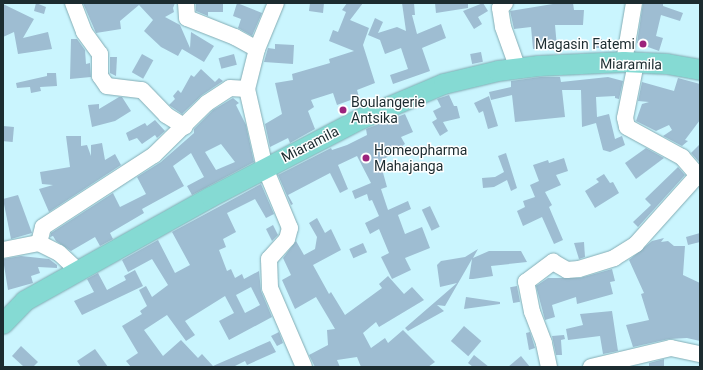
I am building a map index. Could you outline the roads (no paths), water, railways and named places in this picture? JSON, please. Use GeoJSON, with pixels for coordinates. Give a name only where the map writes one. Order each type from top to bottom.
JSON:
{"type":"FeatureCollection","features":[{"type":"Feature","properties":{"kind":"main road","name":"Miaramila"},"geometry":{"type":"LineString","coordinates":[[3,324],[25,301],[265,168],[401,100],[444,84],[518,69],[630,62],[667,64],[700,70]]}},
{"type":"Feature","properties":{"kind":"street"},"geometry":{"type":"LineString","coordinates":[[74,3],[84,32],[100,54],[100,76],[107,86],[142,90],[166,115],[185,127]]}},
{"type":"Feature","properties":{"kind":"street"},"geometry":{"type":"LineString","coordinates":[[186,3],[187,18],[235,36],[257,49]]}},
{"type":"Feature","properties":{"kind":"street"},"geometry":{"type":"LineString","coordinates":[[276,3],[257,49],[247,89],[265,168],[290,228],[287,239],[269,259],[270,288],[304,367]]}},
{"type":"Feature","properties":{"kind":"street"},"geometry":{"type":"LineString","coordinates":[[505,3],[500,8],[503,27],[518,69]]}},
{"type":"Feature","properties":{"kind":"street"},"geometry":{"type":"LineString","coordinates":[[549,367],[544,343],[532,312],[526,282],[553,262],[567,270],[580,269],[614,258],[636,244],[699,176],[682,157],[627,127],[625,118],[634,3]]}},
{"type":"Feature","properties":{"kind":"street"},"geometry":{"type":"LineString","coordinates":[[39,243],[43,227],[154,155],[185,127],[207,103],[230,88],[247,89]]}},
{"type":"Feature","properties":{"kind":"street"},"geometry":{"type":"LineString","coordinates":[[3,250],[39,243],[59,254],[78,271]]}},
{"type":"Feature","properties":{"kind":"street"},"geometry":{"type":"LineString","coordinates":[[591,367],[671,348],[700,354]]}},
{"type":"Feature","properties":{"kind":"place","name":"Magasin Fatemi"},"geometry":{"type":"Point","coordinates":[643,44]}},
{"type":"Feature","properties":{"kind":"place","name":"Boulangerie Antsika"},"geometry":{"type":"Point","coordinates":[343,110]}},
{"type":"Feature","properties":{"kind":"place","name":"Homeopharma Mahajanga"},"geometry":{"type":"Point","coordinates":[366,158]}}]}
